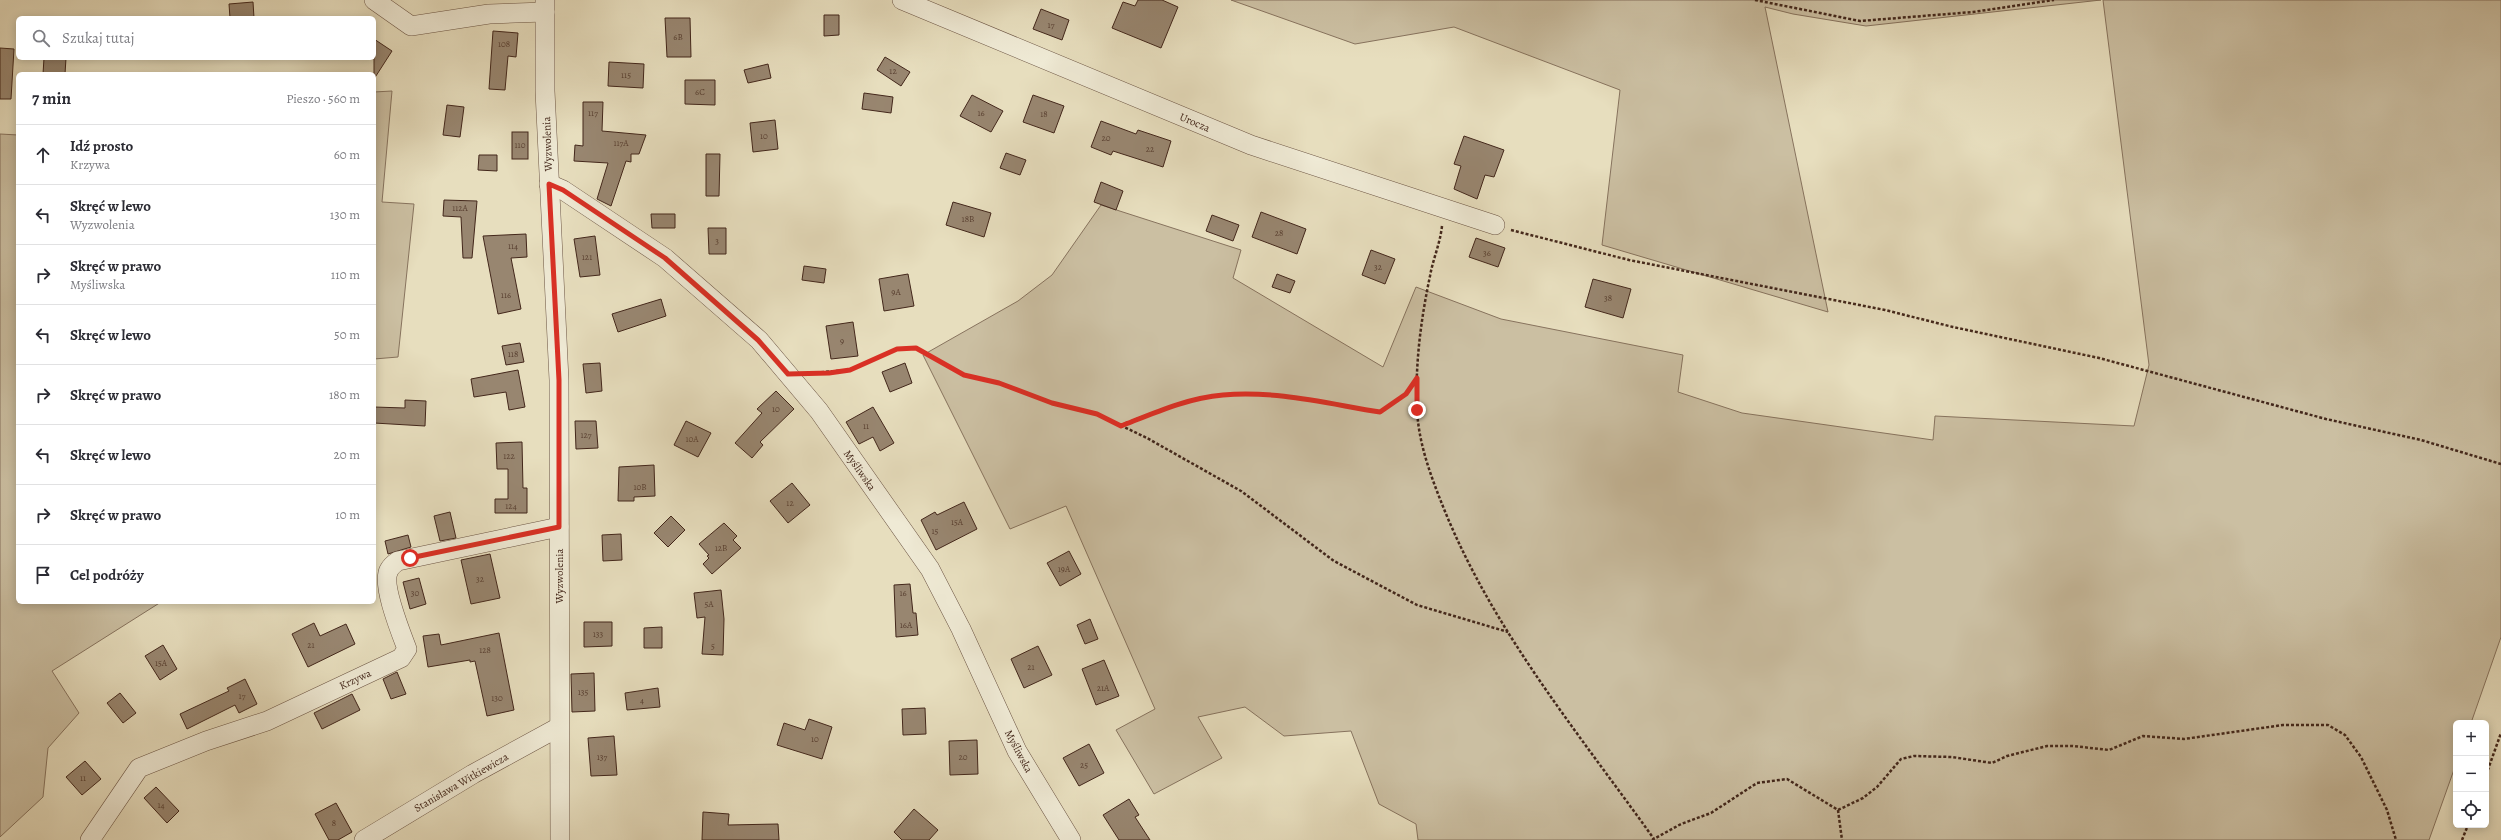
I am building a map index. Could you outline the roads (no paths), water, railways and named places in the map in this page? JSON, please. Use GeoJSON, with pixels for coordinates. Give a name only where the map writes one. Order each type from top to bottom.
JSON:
{"type":"FeatureCollection","features":[{"type":"Feature","properties":{"kind":"street"},"geometry":{"type":"LineString","coordinates":[[374,0],[411,26],[436,20],[545,6]]}},
{"type":"Feature","properties":{"kind":"street","name":"Urocza"},"geometry":{"type":"LineString","coordinates":[[902,0],[1251,145],[1495,225]]}},
{"type":"Feature","properties":{"kind":"street","name":"Wyzwolenia"},"geometry":{"type":"LineString","coordinates":[[545,6],[549,184],[559,380],[560,840]]}},
{"type":"Feature","properties":{"kind":"street","name":"Myśliwska"},"geometry":{"type":"LineString","coordinates":[[549,184],[563,190],[665,258],[758,340],[819,411],[930,569],[961,629],[1017,751],[1071,840]]}},
{"type":"Feature","properties":{"kind":"street","name":"Krzywa"},"geometry":{"type":"LineString","coordinates":[[90,840],[139,768],[206,740],[267,721],[401,658],[407,648],[392,604],[387,578],[388,570],[398,561],[559,527]]}},
{"type":"Feature","properties":{"kind":"street","name":"Stanisława Witkiewicza"},"geometry":{"type":"LineString","coordinates":[[364,840],[473,774],[559,727]]}}]}
